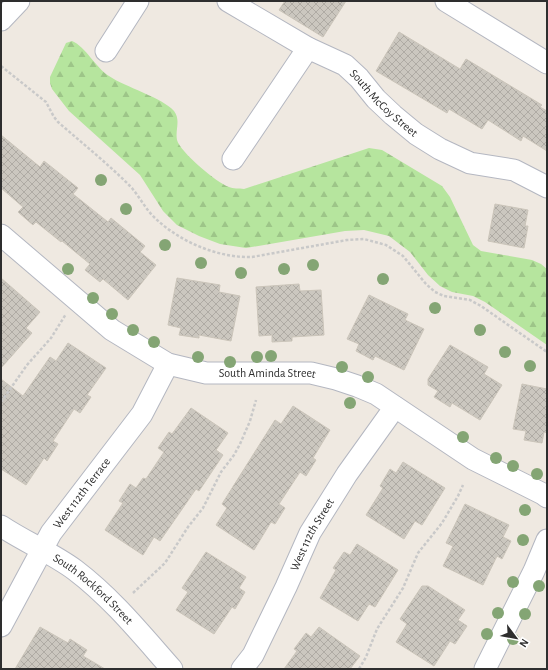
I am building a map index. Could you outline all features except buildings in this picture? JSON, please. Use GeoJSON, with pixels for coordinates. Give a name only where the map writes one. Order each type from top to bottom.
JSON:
{"type":"FeatureCollection","features":[{"type":"Feature","properties":{"kind":"street"},"geometry":{"type":"LineString","coordinates":[[1,20],[19,1]]}},
{"type":"Feature","properties":{"kind":"street"},"geometry":{"type":"LineString","coordinates":[[106,51],[138,1]]}},
{"type":"Feature","properties":{"kind":"street","name":"South McCoy Street"},"geometry":{"type":"LineString","coordinates":[[228,1],[308,48],[345,65],[359,78],[376,99],[392,115],[416,134],[440,149],[470,163],[514,170],[547,187]]}},
{"type":"Feature","properties":{"kind":"street"},"geometry":{"type":"LineString","coordinates":[[446,1],[547,63]]}},
{"type":"Feature","properties":{"kind":"street"},"geometry":{"type":"LineString","coordinates":[[233,160],[308,48]]}},
{"type":"Feature","properties":{"kind":"street","name":"South Aminda Street"},"geometry":{"type":"LineString","coordinates":[[1,235],[112,330],[168,364],[206,373],[311,373],[357,386],[376,394],[472,459],[547,497]]}},
{"type":"Feature","properties":{"kind":"street","name":"West 112th Terrace"},"geometry":{"type":"LineString","coordinates":[[1,626],[55,527],[142,414],[168,364]]}},
{"type":"Feature","properties":{"kind":"street","name":"West 112th Street"},"geometry":{"type":"LineString","coordinates":[[242,669],[252,655],[286,587],[310,533],[347,474],[395,407]]}},
{"type":"Feature","properties":{"kind":"street","name":"South Rockford Street"},"geometry":{"type":"LineString","coordinates":[[1,526],[75,570],[108,598],[172,669]]}},
{"type":"Feature","properties":{"kind":"street"},"geometry":{"type":"LineString","coordinates":[[486,669],[534,571],[547,540]]}},
{"type":"Feature","properties":{"kind":"path"},"geometry":{"type":"LineString","coordinates":[[1,66],[46,102],[58,122],[129,185],[155,218],[184,239],[218,253],[243,258],[347,240],[364,239],[386,245],[403,256],[426,284],[435,292],[444,296],[464,298],[481,306],[547,352]]}},
{"type":"Feature","properties":{"kind":"path"},"geometry":{"type":"LineString","coordinates":[[1,402],[27,366],[53,335],[66,313]]}},
{"type":"Feature","properties":{"kind":"path"},"geometry":{"type":"LineString","coordinates":[[133,593],[165,563],[188,527],[203,508],[221,472],[234,455],[240,444],[250,421],[256,400]]}},
{"type":"Feature","properties":{"kind":"path"},"geometry":{"type":"LineString","coordinates":[[359,669],[366,657],[377,629],[403,588],[418,553],[442,523],[458,496],[463,484]]}},
{"type":"Feature","properties":{"kind":"green space"},"geometry":{"type":"Polygon","coordinates":[[[72,41],[82,48],[99,68],[109,76],[169,106],[176,114],[177,140],[185,152],[216,180],[229,187],[244,189],[369,148],[382,150],[442,186],[450,197],[473,245],[481,251],[532,260],[541,264],[547,269],[547,345],[485,302],[473,296],[452,292],[440,286],[428,275],[410,252],[389,236],[364,230],[345,231],[246,248],[220,244],[177,225],[163,211],[140,175],[69,111],[52,89],[50,77],[66,43],[72,41]]]}}]}
